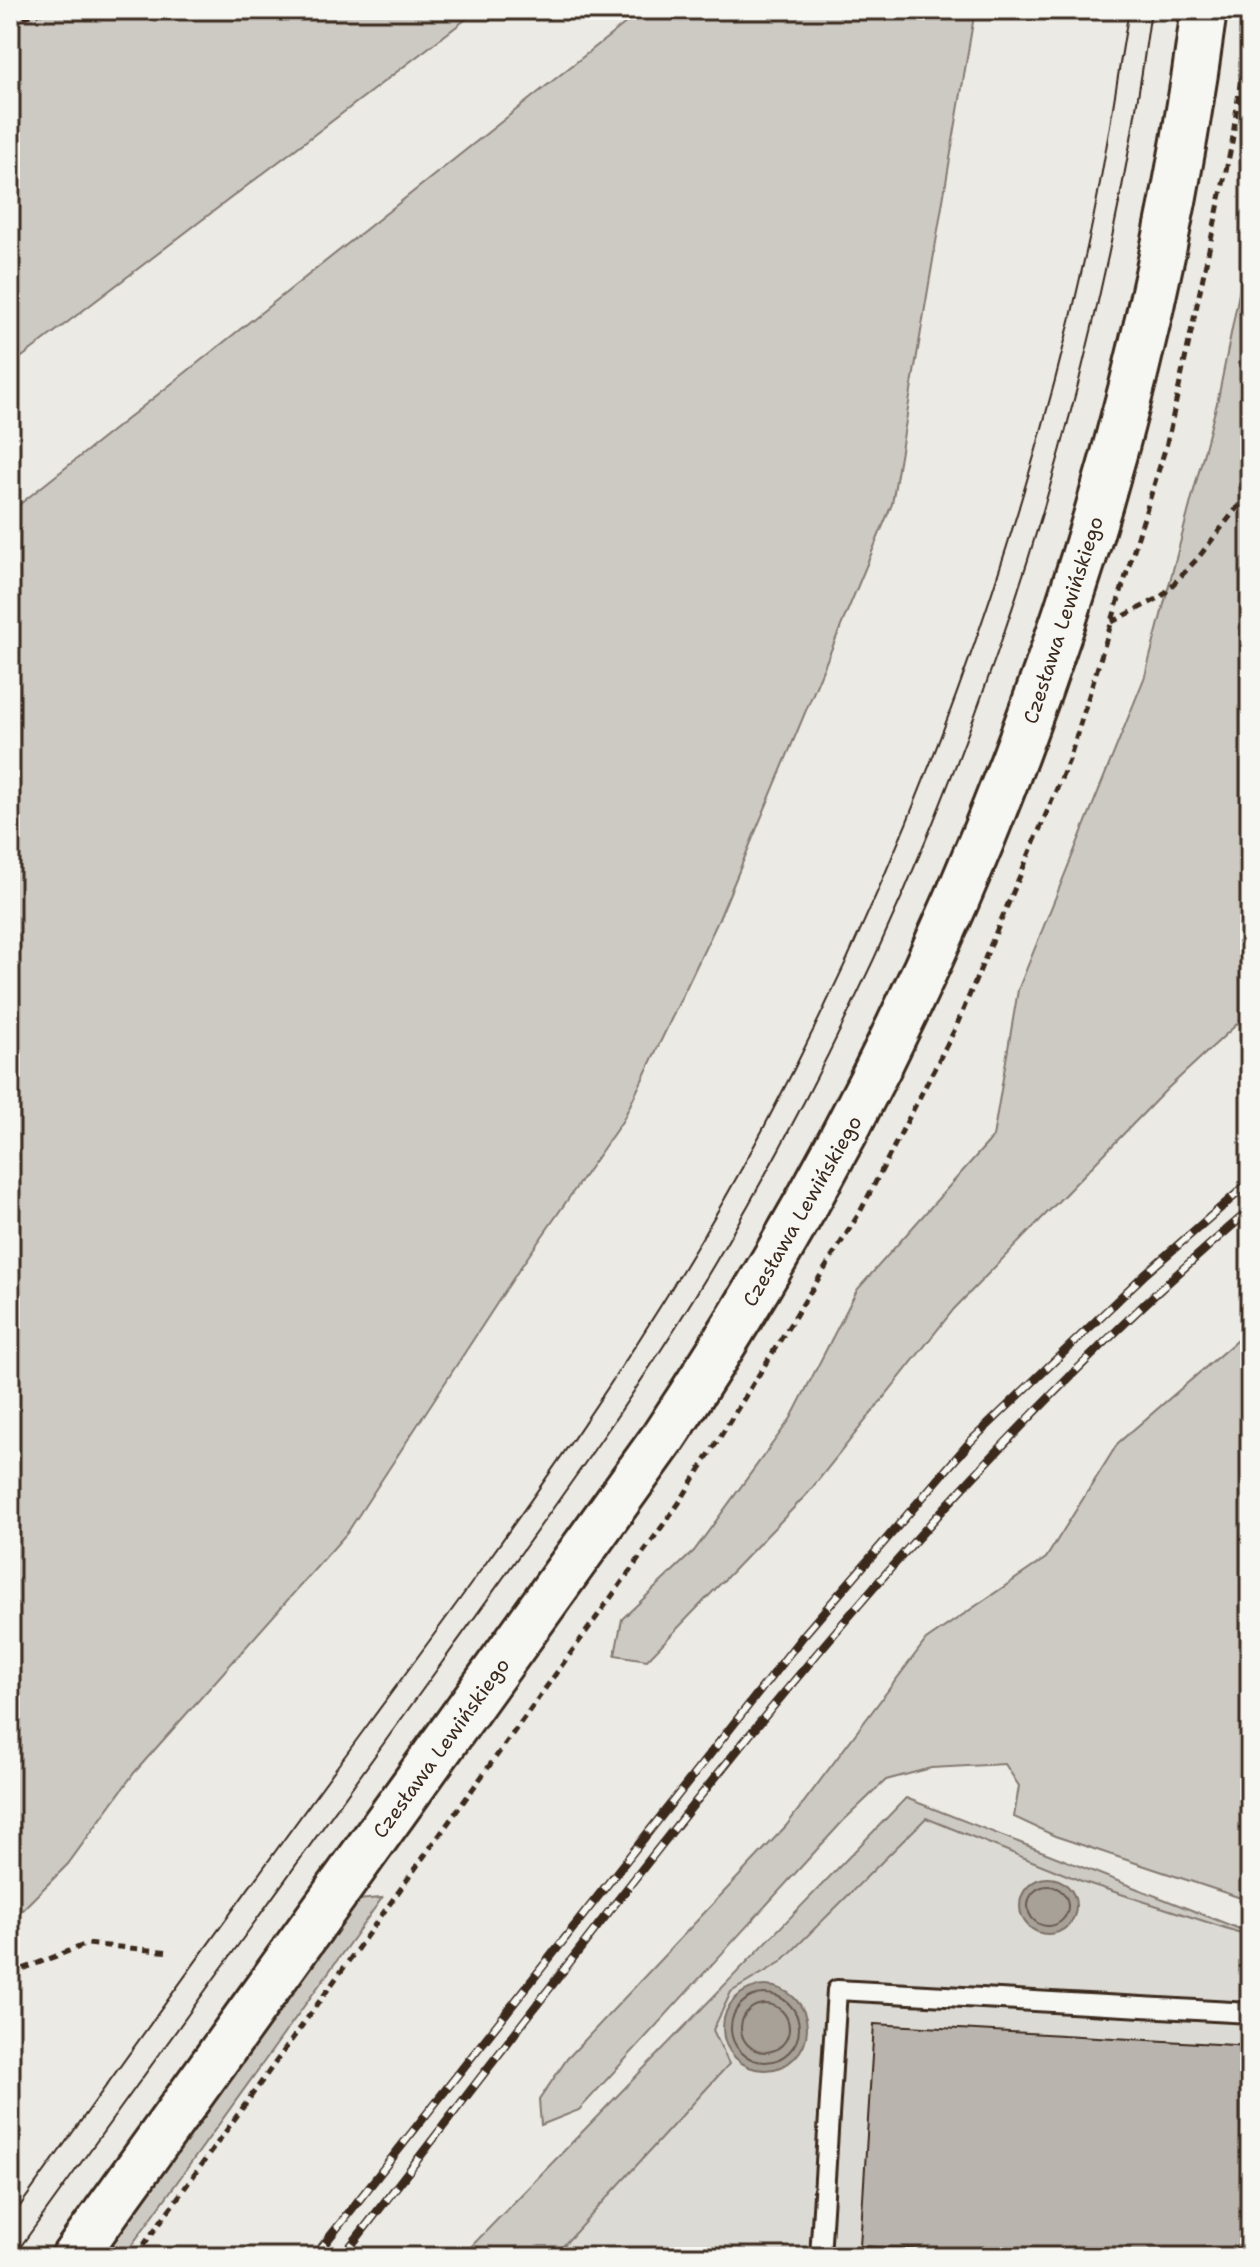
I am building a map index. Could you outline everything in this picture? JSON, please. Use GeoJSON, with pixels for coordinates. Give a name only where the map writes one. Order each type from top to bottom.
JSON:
{"type":"FeatureCollection","features":[{"type":"Feature","properties":{"kind":"street","name":"Czesława Lewińskiego"},"geometry":{"type":"LineString","coordinates":[[74,2257],[655,1450],[754,1297],[851,1126],[935,956],[1014,767],[1067,616],[1143,345],[1173,203],[1204,10]]}},
{"type":"Feature","properties":{"kind":"lane"},"geometry":{"type":"LineString","coordinates":[[820,2257],[837,1990],[1250,2013]]}},
{"type":"Feature","properties":{"kind":"path"},"geometry":{"type":"LineString","coordinates":[[10,21],[52,10]]}},
{"type":"Feature","properties":{"kind":"path"},"geometry":{"type":"LineString","coordinates":[[1067,616],[1112,623],[1161,597],[1198,558],[1250,491]]}},
{"type":"Feature","properties":{"kind":"path"},"geometry":{"type":"LineString","coordinates":[[10,1974],[87,1944],[171,1952]]}},
{"type":"Feature","properties":{"kind":"shaded area"},"geometry":{"type":"Polygon","coordinates":[[[10,10],[478,10],[10,366],[10,10]]]}},
{"type":"Feature","properties":{"kind":"shaded area"},"geometry":{"type":"Polygon","coordinates":[[[642,10],[975,10],[892,504],[719,919],[623,1120],[518,1271],[347,1533],[134,1773],[68,1864],[10,1922],[10,512],[642,10]]]}},
{"type":"Feature","properties":{"kind":"shaded area"},"geometry":{"type":"Polygon","coordinates":[[[1250,238],[1250,1012],[1167,1089],[954,1309],[808,1493],[647,1660],[615,1655],[622,1619],[694,1551],[791,1418],[857,1290],[993,1137],[1018,990],[1145,676],[1218,399],[1250,238]]]}},
{"type":"Feature","properties":{"kind":"shaded area"},"geometry":{"type":"Polygon","coordinates":[[[1250,1329],[1250,1901],[1055,1836],[1014,1817],[1019,1786],[1005,1764],[931,1768],[886,1780],[843,1821],[579,2110],[541,2125],[539,2100],[567,2059],[786,1826],[926,1640],[1046,1558],[1118,1443],[1250,1329]]]}},
{"type":"Feature","properties":{"kind":"shaded area"},"geometry":{"type":"Polygon","coordinates":[[[906,1798],[1250,1933],[1250,2257],[461,2257],[906,1798]]]}},
{"type":"Feature","properties":{"kind":"shaded area"},"geometry":{"type":"Polygon","coordinates":[[[906,1798],[1250,1933],[1250,1936],[1084,1882],[926,1818],[781,1962],[731,1992],[713,2030],[729,2064],[553,2257],[461,2257],[906,1798]]]}},
{"type":"Feature","properties":{"kind":"shaded area"},"geometry":{"type":"Polygon","coordinates":[[[382,1898],[123,2257],[100,2257],[357,1900],[382,1898]]]}},
{"type":"Feature","properties":{"kind":"water"},"geometry":{"type":"Polygon","coordinates":[[[1048,1878],[1068,1886],[1076,1906],[1068,1926],[1048,1934],[1028,1926],[1020,1906],[1028,1886],[1048,1878]]]}},
{"type":"Feature","properties":{"kind":"water"},"geometry":{"type":"Polygon","coordinates":[[[765,1986],[781,1989],[795,1998],[804,2012],[807,2028],[804,2044],[795,2058],[781,2067],[765,2070],[749,2067],[735,2058],[726,2044],[723,2028],[726,2012],[735,1998],[749,1989],[765,1986]]]}},
{"type":"Feature","properties":{"kind":"building"},"geometry":{"type":"Polygon","coordinates":[[[874,2024],[1250,2046],[1250,2257],[1044,2257],[860,2246],[874,2024]]]}},
{"type":"Feature","properties":{"kind":"building"},"geometry":{"type":"Polygon","coordinates":[[[860,2246],[1044,2257],[860,2257],[860,2246]]]}},
{"type":"Feature","properties":{"kind":"tram line"},"geometry":{"type":"LineString","coordinates":[[10,2220],[578,1432],[674,1284],[762,1131],[867,916],[914,805],[996,580],[1063,350],[1090,234],[1129,10]]}},
{"type":"Feature","properties":{"kind":"tram line"},"geometry":{"type":"LineString","coordinates":[[13,2257],[622,1409],[690,1305],[802,1106],[874,958],[940,806],[998,652],[1048,494],[1090,335],[1125,173],[1151,10]]}},
{"type":"Feature","properties":{"kind":"railway"},"geometry":{"type":"LineString","coordinates":[[314,2257],[803,1636],[971,1441],[1145,1274],[1250,1182]]}},
{"type":"Feature","properties":{"kind":"railway"},"geometry":{"type":"LineString","coordinates":[[342,2257],[661,1845],[883,1577],[1000,1448],[1122,1325],[1250,1210]]}}]}
